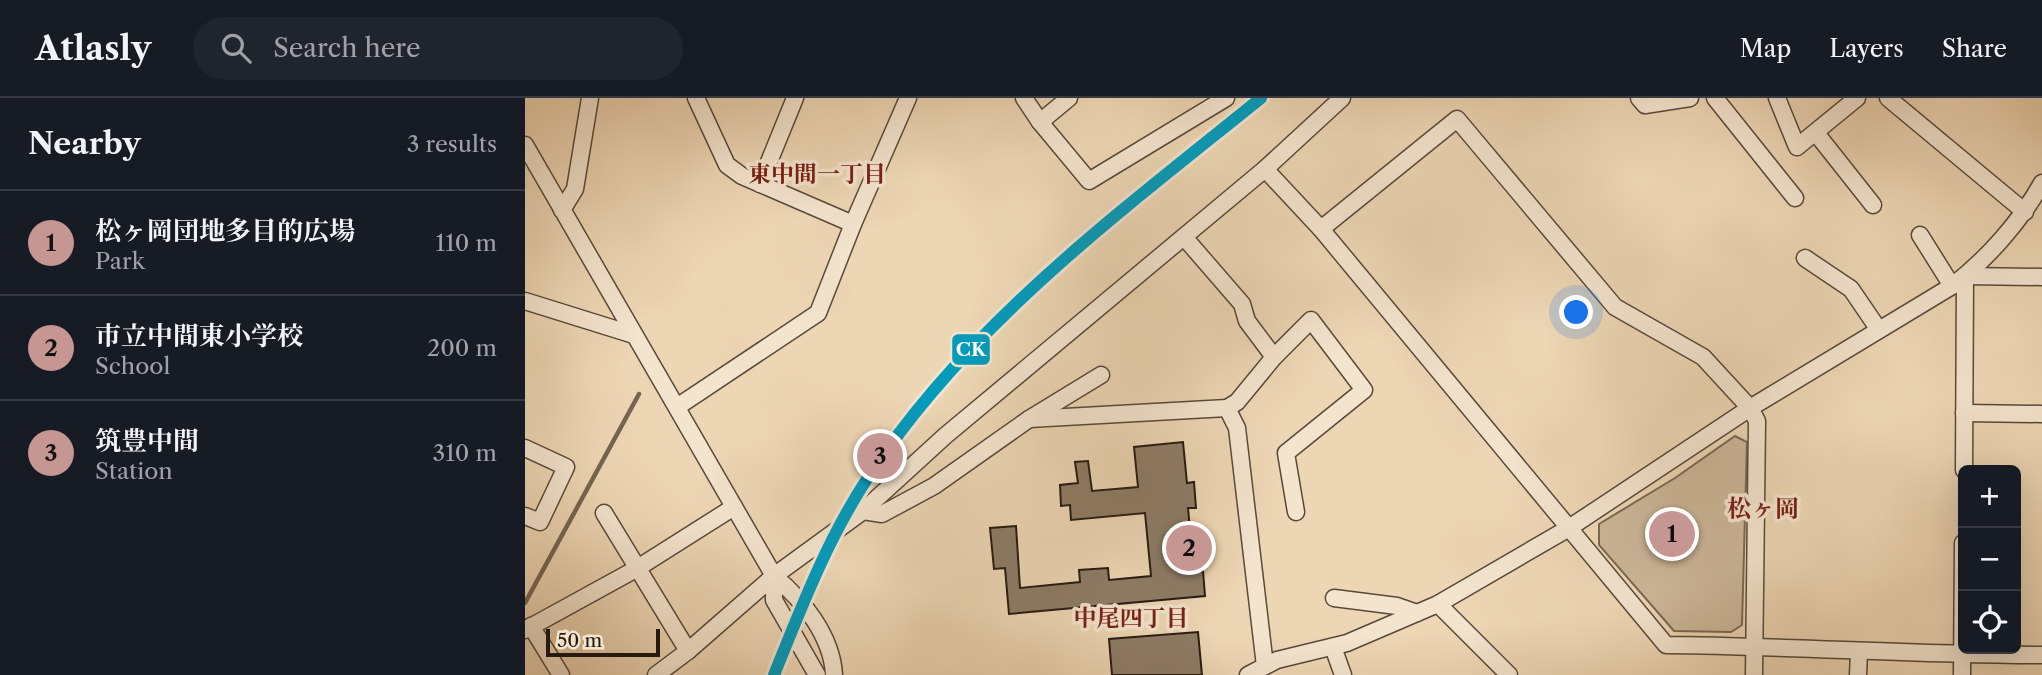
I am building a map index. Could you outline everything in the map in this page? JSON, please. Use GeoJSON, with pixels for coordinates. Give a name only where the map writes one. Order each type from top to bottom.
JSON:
{"type":"FeatureCollection","features":[{"type":"Feature","properties":{"kind":"street"},"geometry":{"type":"LineString","coordinates":[[562,210],[575,189],[590,98]]}},
{"type":"Feature","properties":{"kind":"street"},"geometry":{"type":"LineString","coordinates":[[696,98],[727,165],[742,176],[853,224]]}},
{"type":"Feature","properties":{"kind":"street"},"geometry":{"type":"LineString","coordinates":[[760,184],[795,98]]}},
{"type":"Feature","properties":{"kind":"street"},"geometry":{"type":"LineString","coordinates":[[677,407],[818,313],[908,98]]}},
{"type":"Feature","properties":{"kind":"street"},"geometry":{"type":"LineString","coordinates":[[1024,98],[1039,121],[1089,181],[1226,98]]}},
{"type":"Feature","properties":{"kind":"street"},"geometry":{"type":"LineString","coordinates":[[1039,121],[1069,98]]}},
{"type":"Feature","properties":{"kind":"street"},"geometry":{"type":"LineString","coordinates":[[656,675],[688,651],[774,576],[863,511],[945,436],[1265,169],[1342,98]]}},
{"type":"Feature","properties":{"kind":"street"},"geometry":{"type":"LineString","coordinates":[[1639,98],[1645,105],[1690,98]]}},
{"type":"Feature","properties":{"kind":"street"},"geometry":{"type":"LineString","coordinates":[[1715,98],[1795,198]]}},
{"type":"Feature","properties":{"kind":"street"},"geometry":{"type":"LineString","coordinates":[[1777,98],[1797,147],[1857,98]]}},
{"type":"Feature","properties":{"kind":"street"},"geometry":{"type":"LineString","coordinates":[[1888,98],[2025,212]]}},
{"type":"Feature","properties":{"kind":"street"},"geometry":{"type":"LineString","coordinates":[[1321,229],[1457,120],[1615,307],[1703,356],[1750,408],[1757,421],[1754,675]]}},
{"type":"Feature","properties":{"kind":"street"},"geometry":{"type":"LineString","coordinates":[[1816,133],[1873,205]]}},
{"type":"Feature","properties":{"kind":"street"},"geometry":{"type":"LineString","coordinates":[[525,145],[774,576],[789,589],[810,615],[831,652],[835,675]]}},
{"type":"Feature","properties":{"kind":"street"},"geometry":{"type":"LineString","coordinates":[[1265,169],[1321,229],[1666,645],[1962,655],[2042,655]]}},
{"type":"Feature","properties":{"kind":"street"},"geometry":{"type":"LineString","coordinates":[[1248,675],[1277,660],[1347,643],[1438,604],[1569,528],[1750,408],[1958,281],[2025,212],[2042,183]]}},
{"type":"Feature","properties":{"kind":"street"},"geometry":{"type":"LineString","coordinates":[[1920,235],[1958,281],[1964,465]]}},
{"type":"Feature","properties":{"kind":"street"},"geometry":{"type":"LineString","coordinates":[[1184,237],[1242,304],[1247,321],[1275,357]]}},
{"type":"Feature","properties":{"kind":"street"},"geometry":{"type":"LineString","coordinates":[[1805,258],[1851,289],[1879,330]]}},
{"type":"Feature","properties":{"kind":"street"},"geometry":{"type":"LineString","coordinates":[[1958,281],[2042,277]]}},
{"type":"Feature","properties":{"kind":"street"},"geometry":{"type":"LineString","coordinates":[[525,301],[634,335]]}},
{"type":"Feature","properties":{"kind":"street"},"geometry":{"type":"LineString","coordinates":[[1029,419],[1227,408],[1237,402],[1311,320],[1364,390],[1286,453],[1296,512]]}},
{"type":"Feature","properties":{"kind":"street"},"geometry":{"type":"LineString","coordinates":[[863,511],[881,514],[934,486],[1029,419],[1101,376]]}},
{"type":"Feature","properties":{"kind":"street"},"geometry":{"type":"LineString","coordinates":[[1227,408],[1237,428],[1265,666]]}},
{"type":"Feature","properties":{"kind":"street"},"geometry":{"type":"LineString","coordinates":[[1964,413],[2042,414]]}},
{"type":"Feature","properties":{"kind":"street"},"geometry":{"type":"LineString","coordinates":[[525,448],[566,467],[540,522],[525,516]]}},
{"type":"Feature","properties":{"kind":"street"},"geometry":{"type":"LineString","coordinates":[[561,675],[528,628],[636,569],[734,507]]}},
{"type":"Feature","properties":{"kind":"street"},"geometry":{"type":"LineString","coordinates":[[604,513],[688,651]]}},
{"type":"Feature","properties":{"kind":"street"},"geometry":{"type":"LineString","coordinates":[[774,576],[774,600],[810,672],[831,652]]}},
{"type":"Feature","properties":{"kind":"street"},"geometry":{"type":"LineString","coordinates":[[1962,675],[1963,591]]}},
{"type":"Feature","properties":{"kind":"street"},"geometry":{"type":"LineString","coordinates":[[1334,598],[1397,606],[1417,613]]}},
{"type":"Feature","properties":{"kind":"street"},"geometry":{"type":"LineString","coordinates":[[1438,604],[1509,675]]}},
{"type":"Feature","properties":{"kind":"street"},"geometry":{"type":"LineString","coordinates":[[1333,647],[1343,675]]}},
{"type":"Feature","properties":{"kind":"street"},"geometry":{"type":"LineString","coordinates":[[1859,652],[1859,675]]}},
{"type":"Feature","properties":{"kind":"shaded area"},"geometry":{"type":"Polygon","coordinates":[[[1735,436],[1747,442],[1742,625],[1731,632],[1674,631],[1599,545],[1599,524],[1675,478],[1735,436]]]}},
{"type":"Feature","properties":{"kind":"building"},"geometry":{"type":"Polygon","coordinates":[[[1183,442],[1187,483],[1194,482],[1196,508],[1188,508],[1194,572],[1203,571],[1205,596],[1009,614],[1005,568],[994,569],[990,528],[1016,526],[1020,588],[1080,582],[1079,570],[1108,568],[1109,580],[1151,576],[1145,513],[1071,520],[1070,505],[1061,506],[1060,485],[1078,483],[1075,462],[1088,461],[1092,491],[1138,487],[1134,447],[1183,442]]]}},
{"type":"Feature","properties":{"kind":"building"},"geometry":{"type":"Polygon","coordinates":[[[1198,632],[1202,675],[1112,675],[1109,639],[1198,632]]]}},
{"type":"Feature","properties":{"kind":"waterway"},"geometry":{"type":"LineString","coordinates":[[525,603],[639,394]]}},
{"type":"Feature","properties":{"kind":"transit line","name":"CK"},"geometry":{"type":"LineString","coordinates":[[774,675],[839,526],[867,479],[907,423],[998,321],[1049,274],[1101,228],[1261,98]]}},
{"type":"Feature","properties":{"kind":"place","name":"筑豊中間"},"geometry":{"type":"Point","coordinates":[880,456]}},
{"type":"Feature","properties":{"kind":"place","name":"松ヶ岡団地多目的広場"},"geometry":{"type":"Point","coordinates":[1672,534]}},
{"type":"Feature","properties":{"kind":"place","name":"市立中間東小学校"},"geometry":{"type":"Point","coordinates":[1189,548]}},
{"type":"Feature","properties":{"kind":"district","name":"東中間一丁目"},"geometry":{"type":"Point","coordinates":[817,174]}},
{"type":"Feature","properties":{"kind":"district","name":"松ヶ岡"},"geometry":{"type":"Point","coordinates":[1763,509]}},
{"type":"Feature","properties":{"kind":"district","name":"中尾四丁目"},"geometry":{"type":"Point","coordinates":[1131,618]}}]}
